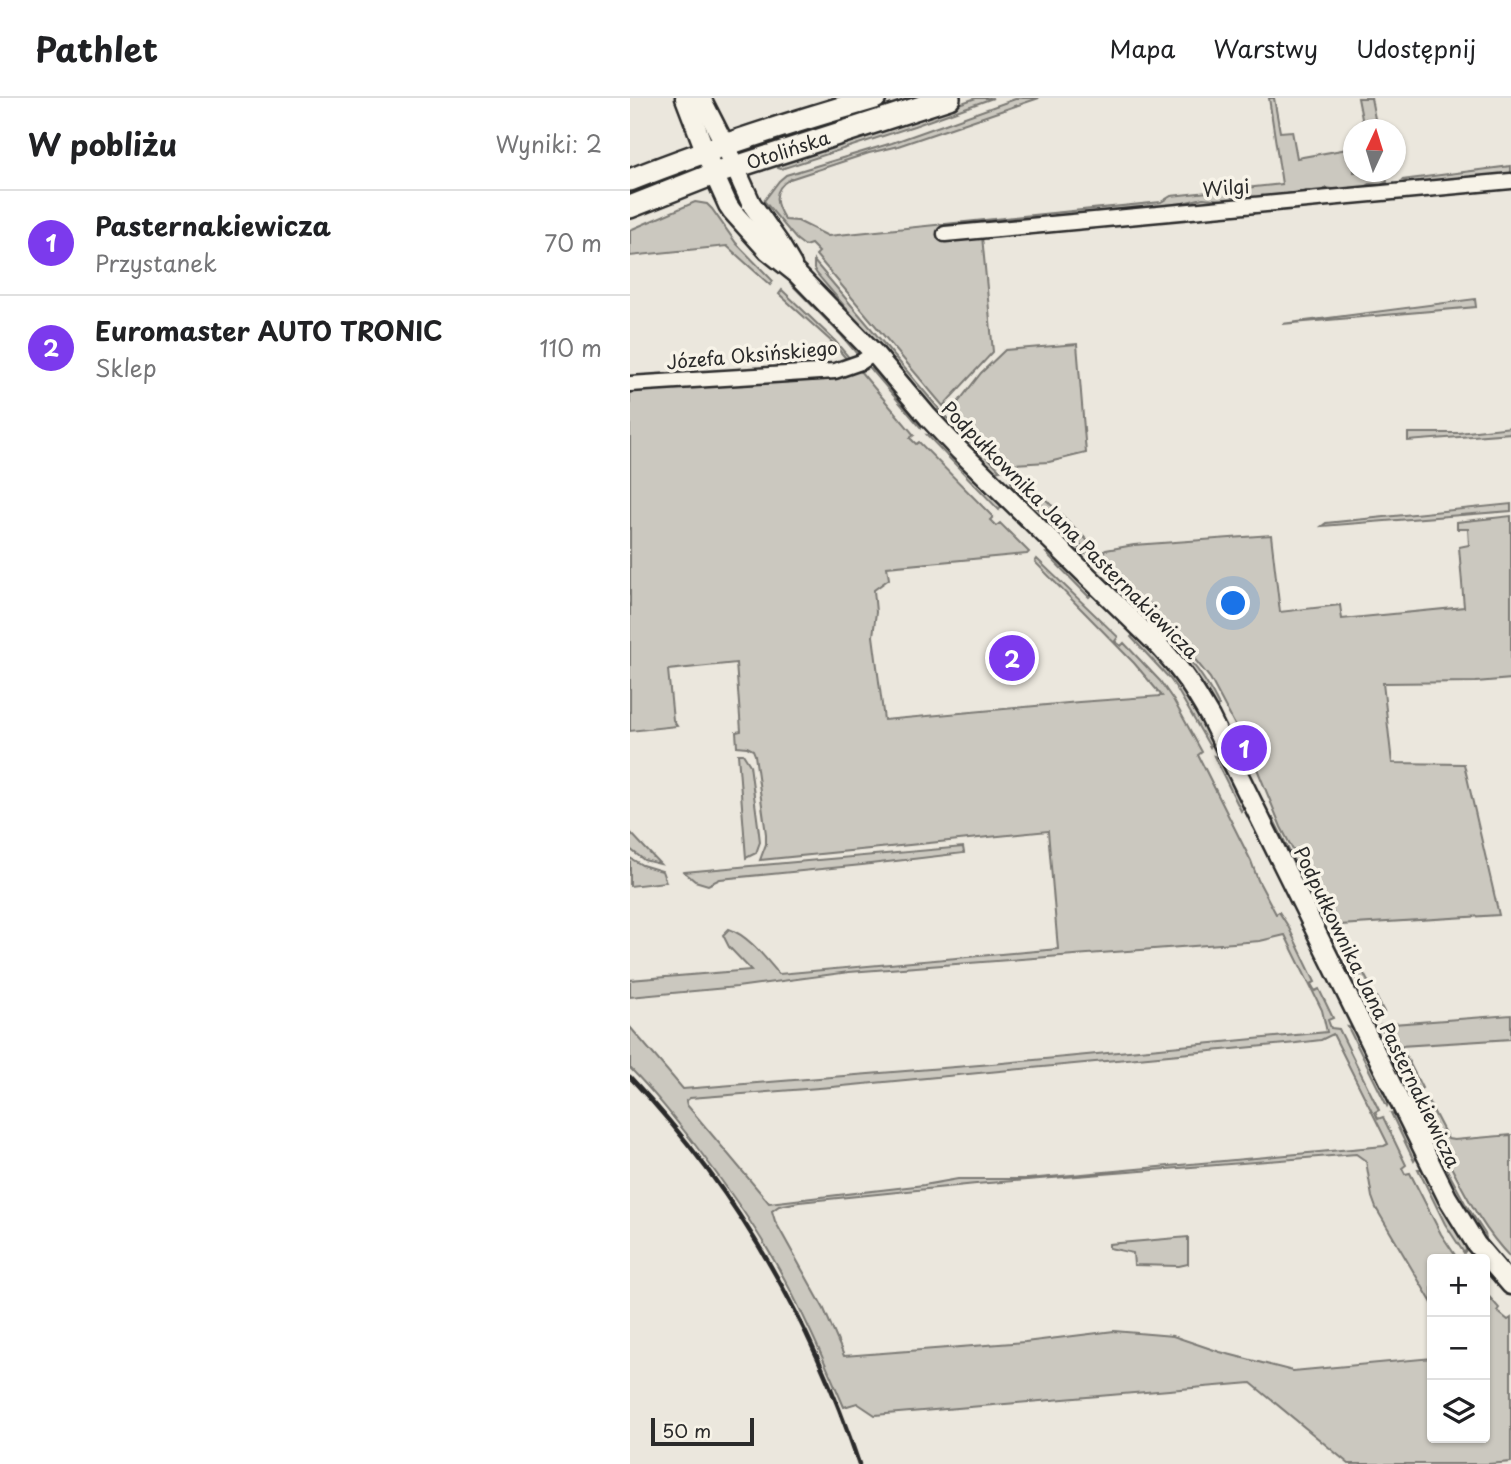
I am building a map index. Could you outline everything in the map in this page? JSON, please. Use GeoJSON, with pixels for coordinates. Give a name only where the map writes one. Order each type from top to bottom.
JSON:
{"type":"FeatureCollection","features":[{"type":"Feature","properties":{"kind":"main road","name":"Otolińska"},"geometry":{"type":"LineString","coordinates":[[630,180],[777,127],[875,98]]}},
{"type":"Feature","properties":{"kind":"main road","name":"Otolińska"},"geometry":{"type":"LineString","coordinates":[[630,207],[714,174],[949,98]]}},
{"type":"Feature","properties":{"kind":"street"},"geometry":{"type":"LineString","coordinates":[[685,98],[715,149]]}},
{"type":"Feature","properties":{"kind":"street"},"geometry":{"type":"LineString","coordinates":[[701,98],[715,149]]}},
{"type":"Feature","properties":{"kind":"street","name":"Podpułkownika Jana Pasternakiewicza"},"geometry":{"type":"LineString","coordinates":[[715,149],[735,168],[756,213],[779,243],[797,274]]}},
{"type":"Feature","properties":{"kind":"street","name":"Podpułkownika Jana Pasternakiewicza"},"geometry":{"type":"LineString","coordinates":[[715,149],[714,174],[732,211],[768,251],[797,274],[874,353],[951,441],[1178,666],[1191,684],[1447,1197],[1476,1244],[1511,1285]]}},
{"type":"Feature","properties":{"kind":"street","name":"Wilgi"},"geometry":{"type":"LineString","coordinates":[[945,234],[1511,181]]}},
{"type":"Feature","properties":{"kind":"street","name":"Józefa Oksińskiego"},"geometry":{"type":"LineString","coordinates":[[630,384],[835,371],[861,362],[874,353]]}},
{"type":"Feature","properties":{"kind":"shaded area"},"geometry":{"type":"Polygon","coordinates":[[[976,98],[993,98],[914,126],[778,168],[777,164],[976,98]]]}},
{"type":"Feature","properties":{"kind":"shaded area"},"geometry":{"type":"Polygon","coordinates":[[[1018,98],[1039,98],[790,179],[777,193],[777,203],[785,220],[798,221],[828,236],[1161,202],[1171,196],[1282,184],[1269,98],[1274,98],[1280,132],[1292,131],[1297,158],[1343,150],[1343,182],[1387,182],[1381,185],[1370,184],[1349,192],[1327,188],[1318,192],[1306,191],[1285,196],[1232,201],[1203,198],[1154,210],[982,236],[993,352],[943,406],[816,255],[819,252],[811,244],[805,246],[796,239],[764,201],[786,175],[892,143],[1018,98]]]}},
{"type":"Feature","properties":{"kind":"shaded area"},"geometry":{"type":"Polygon","coordinates":[[[1358,98],[1371,98],[1375,119],[1362,119],[1358,98]]]}},
{"type":"Feature","properties":{"kind":"shaded area"},"geometry":{"type":"Polygon","coordinates":[[[1511,166],[1511,176],[1419,184],[1406,179],[1511,166]]]}},
{"type":"Feature","properties":{"kind":"shaded area"},"geometry":{"type":"Polygon","coordinates":[[[695,202],[707,204],[712,209],[736,243],[773,281],[770,285],[727,246],[630,256],[630,230],[695,202]]]}},
{"type":"Feature","properties":{"kind":"shaded area"},"geometry":{"type":"Polygon","coordinates":[[[814,261],[940,410],[931,408],[817,274],[814,261]]]}},
{"type":"Feature","properties":{"kind":"shaded area"},"geometry":{"type":"Polygon","coordinates":[[[792,285],[798,286],[859,348],[857,354],[841,335],[792,285]]]}},
{"type":"Feature","properties":{"kind":"shaded area"},"geometry":{"type":"Polygon","coordinates":[[[782,290],[851,360],[848,361],[833,343],[779,294],[782,290]]]}},
{"type":"Feature","properties":{"kind":"shaded area"},"geometry":{"type":"Polygon","coordinates":[[[1475,299],[1476,307],[1282,324],[1475,299]]]}},
{"type":"Feature","properties":{"kind":"shaded area"},"geometry":{"type":"Polygon","coordinates":[[[1077,344],[1086,453],[1049,462],[1013,464],[1005,468],[950,413],[981,373],[1005,350],[1077,344]]]}},
{"type":"Feature","properties":{"kind":"shaded area"},"geometry":{"type":"Polygon","coordinates":[[[871,369],[879,371],[922,422],[921,428],[871,369]]]}},
{"type":"Feature","properties":{"kind":"shaded area"},"geometry":{"type":"Polygon","coordinates":[[[860,371],[914,435],[910,438],[916,444],[919,442],[993,517],[990,520],[996,526],[1000,523],[1029,552],[887,567],[889,579],[874,590],[876,612],[873,636],[884,720],[1162,696],[1134,663],[1035,562],[1037,559],[1118,637],[1115,641],[1121,646],[1124,643],[1160,681],[1202,752],[1198,755],[1258,880],[1276,914],[1279,912],[1288,926],[1315,982],[1311,984],[1315,991],[1319,989],[1333,1018],[1328,1020],[1331,1028],[1339,1029],[1379,1110],[1375,1112],[1378,1119],[1383,1117],[1406,1165],[1402,1168],[1405,1174],[1410,1173],[1454,1254],[1427,1254],[1427,1295],[1376,1208],[1366,1161],[1356,1154],[976,1184],[779,1206],[772,1211],[775,1221],[824,1309],[844,1356],[1025,1342],[1114,1331],[1173,1336],[1220,1352],[1293,1371],[1427,1358],[1427,1443],[1490,1443],[1490,1298],[1499,1308],[1497,1311],[1508,1320],[1511,1318],[1511,1462],[1349,1464],[1251,1383],[875,1415],[857,1403],[844,1407],[794,1298],[757,1232],[696,1146],[630,1068],[630,1027],[683,1089],[992,1064],[1327,1032],[1322,1010],[1285,935],[1260,941],[849,972],[737,987],[630,997],[630,980],[751,970],[729,947],[723,935],[729,929],[750,942],[779,974],[1058,949],[1048,831],[760,860],[766,844],[766,834],[755,755],[753,750],[747,747],[737,746],[736,732],[741,731],[736,663],[668,670],[673,720],[677,726],[630,731],[630,391],[841,375],[860,371]],[[1333,1034],[1321,1040],[1296,1043],[690,1098],[686,1101],[769,1203],[958,1179],[1028,1179],[1388,1144],[1333,1034]]]}},
{"type":"Feature","properties":{"kind":"shaded area"},"geometry":{"type":"Polygon","coordinates":[[[946,416],[1000,470],[989,469],[947,426],[946,416]]]}},
{"type":"Feature","properties":{"kind":"shaded area"},"geometry":{"type":"Polygon","coordinates":[[[1511,427],[1511,433],[1408,441],[1408,433],[1458,433],[1511,427]]]}},
{"type":"Feature","properties":{"kind":"shaded area"},"geometry":{"type":"Polygon","coordinates":[[[927,435],[934,436],[1000,501],[999,510],[927,435]]]}},
{"type":"Feature","properties":{"kind":"shaded area"},"geometry":{"type":"Polygon","coordinates":[[[1018,472],[1094,547],[1088,552],[1013,476],[1018,472]]]}},
{"type":"Feature","properties":{"kind":"shaded area"},"geometry":{"type":"Polygon","coordinates":[[[1011,482],[1085,554],[1073,551],[1013,493],[1011,482]]]}},
{"type":"Feature","properties":{"kind":"shaded area"},"geometry":{"type":"Polygon","coordinates":[[[1511,504],[1511,511],[1322,526],[1326,523],[1511,504]]]}},
{"type":"Feature","properties":{"kind":"shaded area"},"geometry":{"type":"Polygon","coordinates":[[[1511,516],[1511,679],[1383,683],[1392,763],[1464,764],[1499,915],[1340,925],[1359,963],[1353,967],[1326,916],[1333,912],[1329,905],[1323,908],[1281,827],[1253,759],[1210,678],[1176,636],[1153,614],[1157,610],[1151,604],[1146,608],[1094,557],[1106,550],[1134,545],[1271,535],[1280,612],[1340,605],[1342,619],[1464,607],[1459,547],[1469,545],[1468,529],[1457,529],[1457,522],[1511,516]]]}},
{"type":"Feature","properties":{"kind":"shaded area"},"geometry":{"type":"Polygon","coordinates":[[[1051,552],[1093,593],[1089,597],[1046,553],[1051,552]]]}},
{"type":"Feature","properties":{"kind":"shaded area"},"geometry":{"type":"Polygon","coordinates":[[[1149,618],[1197,669],[1219,706],[1214,708],[1194,673],[1148,624],[1149,618]]]}},
{"type":"Feature","properties":{"kind":"shaded area"},"geometry":{"type":"Polygon","coordinates":[[[1132,636],[1139,637],[1172,673],[1211,738],[1210,747],[1170,679],[1132,636]]]}},
{"type":"Feature","properties":{"kind":"shaded area"},"geometry":{"type":"Polygon","coordinates":[[[738,754],[743,754],[750,765],[760,842],[756,853],[746,858],[738,754]]]}},
{"type":"Feature","properties":{"kind":"shaded area"},"geometry":{"type":"Polygon","coordinates":[[[1214,756],[1221,758],[1244,803],[1241,811],[1214,756]]]}},
{"type":"Feature","properties":{"kind":"shaded area"},"geometry":{"type":"Polygon","coordinates":[[[1273,818],[1318,909],[1312,907],[1269,819],[1273,818]]]}},
{"type":"Feature","properties":{"kind":"shaded area"},"geometry":{"type":"Polygon","coordinates":[[[630,832],[660,864],[644,860],[630,849],[630,832]]]}},
{"type":"Feature","properties":{"kind":"shaded area"},"geometry":{"type":"Polygon","coordinates":[[[963,847],[964,853],[720,879],[708,885],[695,881],[684,872],[963,847]]]}},
{"type":"Feature","properties":{"kind":"shaded area"},"geometry":{"type":"Polygon","coordinates":[[[630,858],[662,871],[666,882],[630,886],[630,858]]]}},
{"type":"Feature","properties":{"kind":"shaded area"},"geometry":{"type":"Polygon","coordinates":[[[1363,972],[1384,1012],[1374,1013],[1355,974],[1363,972]]]}},
{"type":"Feature","properties":{"kind":"shaded area"},"geometry":{"type":"Polygon","coordinates":[[[1511,1015],[1511,1039],[1401,1046],[1422,1088],[1414,1092],[1380,1025],[1511,1015]]]}},
{"type":"Feature","properties":{"kind":"shaded area"},"geometry":{"type":"Polygon","coordinates":[[[1348,1027],[1355,1029],[1390,1099],[1387,1106],[1348,1027]]]}},
{"type":"Feature","properties":{"kind":"shaded area"},"geometry":{"type":"Polygon","coordinates":[[[1376,1028],[1409,1094],[1405,1093],[1374,1032],[1376,1028]]]}},
{"type":"Feature","properties":{"kind":"shaded area"},"geometry":{"type":"Polygon","coordinates":[[[1426,1097],[1448,1139],[1511,1135],[1511,1258],[1484,1225],[1469,1201],[1449,1163],[1456,1160],[1452,1153],[1445,1155],[1418,1100],[1426,1097]]]}},
{"type":"Feature","properties":{"kind":"shaded area"},"geometry":{"type":"Polygon","coordinates":[[[1414,1103],[1441,1158],[1435,1155],[1411,1107],[1414,1103]]]}},
{"type":"Feature","properties":{"kind":"shaded area"},"geometry":{"type":"Polygon","coordinates":[[[1391,1113],[1397,1114],[1418,1155],[1414,1161],[1391,1113]]]}},
{"type":"Feature","properties":{"kind":"shaded area"},"geometry":{"type":"Polygon","coordinates":[[[1445,1166],[1485,1234],[1484,1240],[1459,1200],[1443,1168],[1445,1166]]]}},
{"type":"Feature","properties":{"kind":"shaded area"},"geometry":{"type":"Polygon","coordinates":[[[1418,1169],[1424,1169],[1465,1244],[1464,1253],[1445,1224],[1418,1169]]]}},
{"type":"Feature","properties":{"kind":"shaded area"},"geometry":{"type":"Polygon","coordinates":[[[1188,1237],[1188,1264],[1179,1266],[1134,1265],[1133,1253],[1109,1248],[1109,1244],[1188,1237]]]}},
{"type":"Feature","properties":{"kind":"railway"},"geometry":{"type":"LineString","coordinates":[[630,1077],[703,1164],[766,1258],[818,1358],[859,1464]]}},
{"type":"Feature","properties":{"kind":"place","name":"Euromaster AUTO TRONIC"},"geometry":{"type":"Point","coordinates":[1012,658]}},
{"type":"Feature","properties":{"kind":"place","name":"Pasternakiewicza"},"geometry":{"type":"Point","coordinates":[1244,748]}}]}
